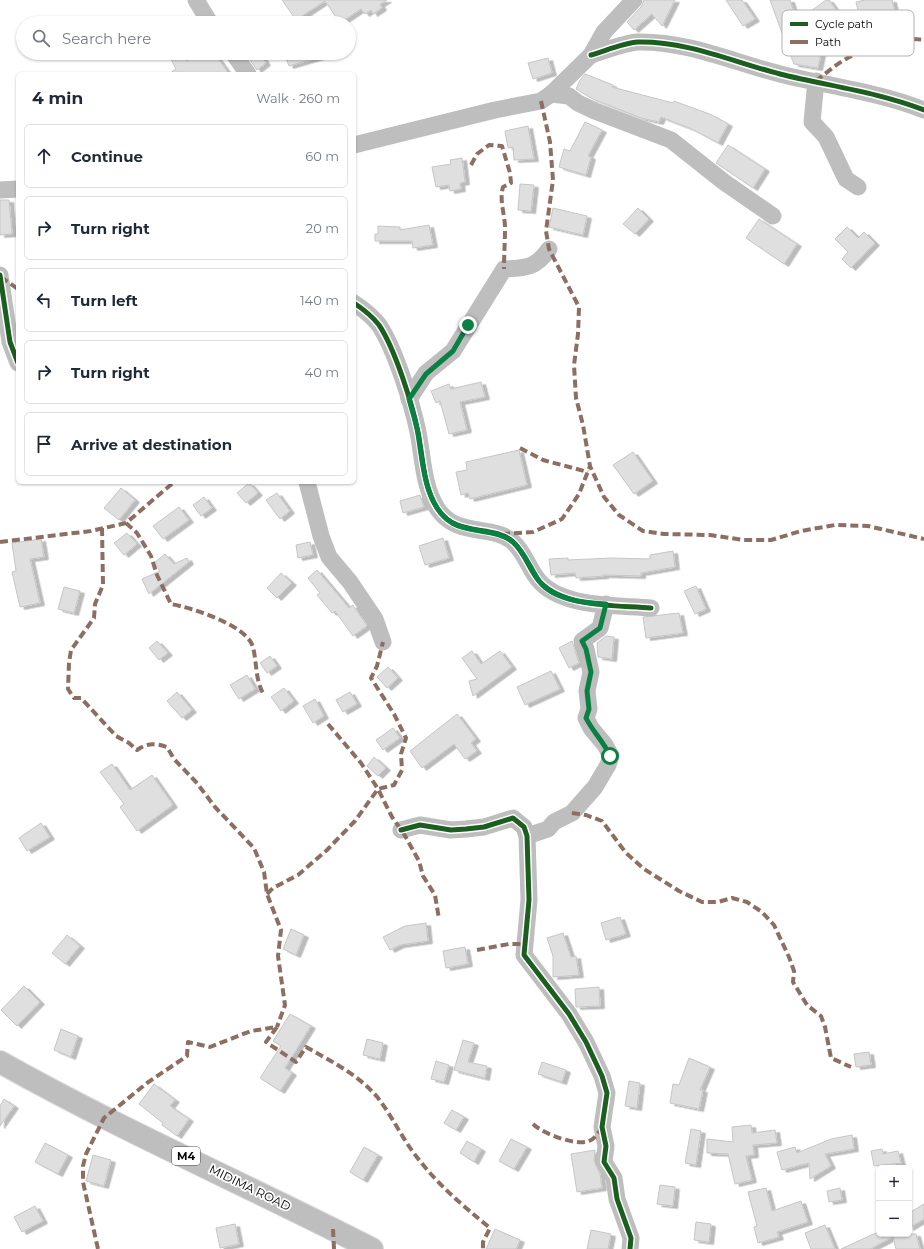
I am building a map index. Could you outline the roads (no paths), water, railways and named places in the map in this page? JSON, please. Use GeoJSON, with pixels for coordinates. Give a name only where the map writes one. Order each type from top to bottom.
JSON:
{"type":"FeatureCollection","features":[{"type":"Feature","properties":{"kind":"main road","name":"MIDIMA ROAD"},"geometry":{"type":"LineString","coordinates":[[0,1062],[104,1118],[208,1167],[372,1249]]}},
{"type":"Feature","properties":{"kind":"street"},"geometry":{"type":"LineString","coordinates":[[196,0],[206,16]]}},
{"type":"Feature","properties":{"kind":"street"},"geometry":{"type":"LineString","coordinates":[[356,145],[495,110],[530,105],[541,101],[551,94],[591,55],[604,32],[634,0]]}},
{"type":"Feature","properties":{"kind":"street"},"geometry":{"type":"LineString","coordinates":[[591,55],[636,42],[666,44],[713,54],[779,74],[894,98],[924,110]]}},
{"type":"Feature","properties":{"kind":"street"},"geometry":{"type":"LineString","coordinates":[[238,60],[247,72]]}},
{"type":"Feature","properties":{"kind":"street"},"geometry":{"type":"LineString","coordinates":[[816,82],[812,122],[826,137],[846,179],[858,187]]}},
{"type":"Feature","properties":{"kind":"street"},"geometry":{"type":"LineString","coordinates":[[551,94],[569,96],[578,103],[595,111],[671,140],[724,182],[773,216]]}},
{"type":"Feature","properties":{"kind":"street"},"geometry":{"type":"LineString","coordinates":[[0,190],[16,189]]}},
{"type":"Feature","properties":{"kind":"street"},"geometry":{"type":"LineString","coordinates":[[409,399],[426,374],[453,351],[504,269],[528,268],[542,259],[549,249]]}},
{"type":"Feature","properties":{"kind":"street"},"geometry":{"type":"LineString","coordinates":[[0,276],[10,342],[16,358]]}},
{"type":"Feature","properties":{"kind":"street"},"geometry":{"type":"LineString","coordinates":[[356,304],[366,311],[378,324],[386,338],[409,399],[418,432],[428,487],[437,508],[451,522],[473,530],[500,534],[510,540],[519,548],[540,582],[550,590],[577,601],[651,608]]}},
{"type":"Feature","properties":{"kind":"street"},"geometry":{"type":"LineString","coordinates":[[308,484],[321,536],[329,557],[350,582],[375,619],[383,642]]}},
{"type":"Feature","properties":{"kind":"street"},"geometry":{"type":"LineString","coordinates":[[527,836],[548,829],[554,822],[572,813],[595,787],[608,765],[610,756],[606,745],[591,728],[586,718],[589,709],[587,691],[591,672],[586,649],[582,641],[600,628],[606,604]]}},
{"type":"Feature","properties":{"kind":"street"},"geometry":{"type":"LineString","coordinates":[[401,830],[420,825],[451,830],[466,829],[484,827],[513,818],[524,827],[527,836],[529,900],[524,955],[569,1014],[586,1042],[602,1076],[607,1093],[602,1127],[606,1146],[604,1162],[614,1178],[617,1199],[630,1238],[630,1249]]}}]}
